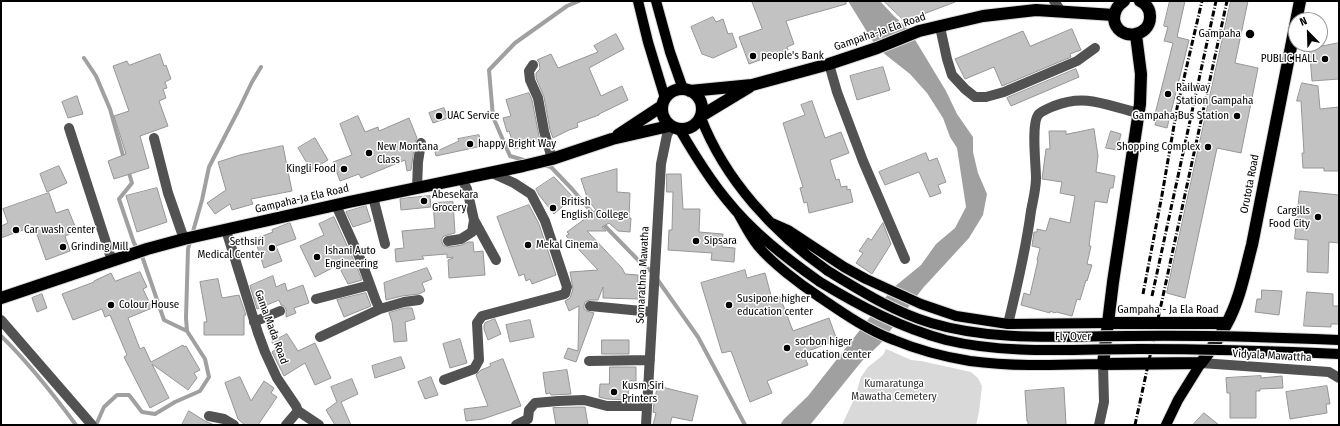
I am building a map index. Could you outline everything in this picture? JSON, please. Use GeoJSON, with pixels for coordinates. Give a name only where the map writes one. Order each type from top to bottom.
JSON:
{"type":"FeatureCollection","features":[{"type":"Feature","properties":{"kind":"highway"},"geometry":{"type":"LineString","coordinates":[[1124,1],[1118,6],[1114,15],[1115,21],[1119,29],[1126,34],[1136,35],[1146,29],[1150,18],[1150,13],[1147,7],[1140,1]]}},
{"type":"Feature","properties":{"kind":"highway","name":"Orutota Road"},"geometry":{"type":"LineString","coordinates":[[1201,364],[1227,324],[1236,302],[1252,245],[1300,1]]}},
{"type":"Feature","properties":{"kind":"highway","name":"Gampaha-Ja Ela Road"},"geometry":{"type":"LineString","coordinates":[[687,90],[752,85],[829,64],[877,48],[919,31],[983,16],[1036,10],[1114,15]]}},
{"type":"Feature","properties":{"kind":"highway"},"geometry":{"type":"LineString","coordinates":[[1136,35],[1141,74],[1140,104],[1113,282],[1103,364],[1201,364]]}},
{"type":"Feature","properties":{"kind":"highway","name":"Gampaha-Ja Ela Road"},"geometry":{"type":"LineString","coordinates":[[701,117],[752,85]]}},
{"type":"Feature","properties":{"kind":"highway"},"geometry":{"type":"LineString","coordinates":[[678,89],[687,90],[697,96],[701,102],[701,117],[692,127],[685,130],[673,127],[663,117],[663,102],[671,92],[678,89]]}},
{"type":"Feature","properties":{"kind":"highway","name":"Gampaha-Ja Ela Road"},"geometry":{"type":"LineString","coordinates":[[612,138],[663,102]]}},
{"type":"Feature","properties":{"kind":"highway","name":"Gampaha-Ja Ela Road"},"geometry":{"type":"LineString","coordinates":[[1,298],[130,255],[184,239],[373,197],[497,172],[548,160],[612,138],[673,127]]}},
{"type":"Feature","properties":{"kind":"highway","name":"Gampaha - Ja Ela Road"},"geometry":{"type":"LineString","coordinates":[[1108,322],[1227,324]]}},
{"type":"Feature","properties":{"kind":"main road"},"geometry":{"type":"LineString","coordinates":[[638,1],[663,102]]}},
{"type":"Feature","properties":{"kind":"main road"},"geometry":{"type":"LineString","coordinates":[[656,1],[668,46],[687,90]]}},
{"type":"Feature","properties":{"kind":"main road","name":"Fly Over"},"geometry":{"type":"LineString","coordinates":[[701,117],[708,137],[727,169],[750,199],[772,223],[804,253],[828,271],[867,294],[908,315],[947,327],[971,332],[1036,337],[1175,336],[1339,340]]}},
{"type":"Feature","properties":{"kind":"main road"},"geometry":{"type":"LineString","coordinates":[[673,127],[695,155],[711,179],[738,212],[747,232],[759,247],[812,292],[856,321],[894,340],[947,357],[970,361],[1016,364],[1103,364]]}},
{"type":"Feature","properties":{"kind":"main road","name":"Fly Over"},"geometry":{"type":"LineString","coordinates":[[738,212],[776,249],[820,282],[863,307],[904,326],[947,340],[972,345],[1036,350],[1169,349],[1339,354]]}},
{"type":"Feature","properties":{"kind":"main road"},"geometry":{"type":"LineString","coordinates":[[772,223],[788,230],[844,267],[885,289],[921,304],[956,316],[1008,324],[1108,322]]}},
{"type":"Feature","properties":{"kind":"main road"},"geometry":{"type":"LineString","coordinates":[[1166,425],[1178,400],[1201,364]]}},
{"type":"Feature","properties":{"kind":"street"},"geometry":{"type":"LineString","coordinates":[[1054,1],[1061,11]]}},
{"type":"Feature","properties":{"kind":"street"},"geometry":{"type":"LineString","coordinates":[[940,27],[952,74],[965,89],[974,96],[986,97],[1004,92],[1076,61],[1095,48]]}},
{"type":"Feature","properties":{"kind":"street"},"geometry":{"type":"LineString","coordinates":[[829,64],[837,92],[863,161],[905,259]]}},
{"type":"Feature","properties":{"kind":"street"},"geometry":{"type":"LineString","coordinates":[[533,65],[529,71],[530,80],[538,98],[548,160]]}},
{"type":"Feature","properties":{"kind":"street"},"geometry":{"type":"LineString","coordinates":[[1008,324],[1028,236],[1035,185],[1035,135],[1038,114],[1065,102],[1089,100],[1139,113]]}},
{"type":"Feature","properties":{"kind":"street","name":"Somarathna Mawatha"},"geometry":{"type":"LineString","coordinates":[[646,425],[661,164],[668,135],[673,127]]}},
{"type":"Feature","properties":{"kind":"street"},"geometry":{"type":"LineString","coordinates":[[69,128],[112,261]]}},
{"type":"Feature","properties":{"kind":"street"},"geometry":{"type":"LineString","coordinates":[[154,138],[168,193],[184,239]]}},
{"type":"Feature","properties":{"kind":"street"},"geometry":{"type":"LineString","coordinates":[[417,188],[418,162],[421,144]]}},
{"type":"Feature","properties":{"kind":"street"},"geometry":{"type":"LineString","coordinates":[[444,380],[474,370],[479,360],[476,323],[482,316],[565,294],[567,287],[545,221],[531,194],[497,172]]}},
{"type":"Feature","properties":{"kind":"street"},"geometry":{"type":"LineString","coordinates":[[462,179],[467,189],[474,220],[496,260]]}},
{"type":"Feature","properties":{"kind":"street"},"geometry":{"type":"LineString","coordinates":[[373,197],[385,244]]}},
{"type":"Feature","properties":{"kind":"street"},"geometry":{"type":"LineString","coordinates":[[336,205],[380,309]]}},
{"type":"Feature","properties":{"kind":"street"},"geometry":{"type":"LineString","coordinates":[[448,241],[461,239],[472,232],[474,220]]}},
{"type":"Feature","properties":{"kind":"street","name":"Gama Mada Road"},"geometry":{"type":"LineString","coordinates":[[226,230],[254,322],[265,352],[277,378],[298,410]]}},
{"type":"Feature","properties":{"kind":"street"},"geometry":{"type":"LineString","coordinates":[[316,299],[370,285]]}},
{"type":"Feature","properties":{"kind":"street"},"geometry":{"type":"LineString","coordinates":[[320,337],[380,309],[404,302],[419,300]]}},
{"type":"Feature","properties":{"kind":"street"},"geometry":{"type":"LineString","coordinates":[[590,306],[652,312]]}},
{"type":"Feature","properties":{"kind":"street"},"geometry":{"type":"LineString","coordinates":[[254,322],[280,311]]}},
{"type":"Feature","properties":{"kind":"street"},"geometry":{"type":"LineString","coordinates":[[1,320],[92,425]]}},
{"type":"Feature","properties":{"kind":"street"},"geometry":{"type":"LineString","coordinates":[[589,360],[650,360]]}},
{"type":"Feature","properties":{"kind":"street"},"geometry":{"type":"LineString","coordinates":[[1099,425],[1104,402],[1103,364]]}},
{"type":"Feature","properties":{"kind":"street","name":"Vidyala Mawattha"},"geometry":{"type":"LineString","coordinates":[[1201,364],[1314,370],[1329,372],[1339,378]]}},
{"type":"Feature","properties":{"kind":"street"},"geometry":{"type":"LineString","coordinates":[[516,425],[529,422],[529,410],[535,403],[584,400],[607,406],[646,406]]}},
{"type":"Feature","properties":{"kind":"street"},"geometry":{"type":"LineString","coordinates":[[286,425],[298,410],[319,425]]}},
{"type":"Feature","properties":{"kind":"street"},"geometry":{"type":"LineString","coordinates":[[209,416],[224,419],[234,425]]}},
{"type":"Feature","properties":{"kind":"green space","name":"Kumaratunga Mawatha Cemetery"},"geometry":{"type":"Polygon","coordinates":[[[886,349],[911,360],[971,372],[978,378],[982,386],[976,425],[842,425],[855,397],[861,377],[868,367],[883,355],[886,349]]]}},
{"type":"Feature","properties":{"kind":"shaded area"},"geometry":{"type":"Polygon","coordinates":[[[848,1],[880,1],[905,26],[914,38],[946,91],[957,114],[973,137],[973,152],[978,173],[987,194],[983,215],[969,238],[923,288],[880,344],[862,361],[810,425],[780,425],[784,419],[808,396],[893,288],[921,265],[936,244],[955,228],[966,207],[957,148],[950,137],[943,118],[927,93],[910,74],[877,48],[848,1]]]}},
{"type":"Feature","properties":{"kind":"building"},"geometry":{"type":"Polygon","coordinates":[[[752,1],[846,1],[846,4],[786,21],[794,44],[787,47],[788,50],[749,64],[739,37],[762,29],[752,1]]]}},
{"type":"Feature","properties":{"kind":"building"},"geometry":{"type":"Polygon","coordinates":[[[884,1],[955,1],[955,2],[905,21],[884,1]]]}},
{"type":"Feature","properties":{"kind":"building","name":"Railway Station Gampaha"},"geometry":{"type":"Polygon","coordinates":[[[1170,1],[1185,1],[1177,37],[1189,40],[1167,128],[1155,125],[1157,115],[1155,114],[1173,43],[1164,41],[1168,27],[1164,26],[1170,1]]]}},
{"type":"Feature","properties":{"kind":"building","name":"Shopping Complex"},"geometry":{"type":"Polygon","coordinates":[[[1231,1],[1248,1],[1235,63],[1258,68],[1241,153],[1217,148],[1185,298],[1167,293],[1231,1]]]}},
{"type":"Feature","properties":{"kind":"building"},"geometry":{"type":"Polygon","coordinates":[[[713,17],[716,22],[723,19],[728,34],[732,33],[737,47],[713,58],[702,54],[691,27],[713,17]]]}},
{"type":"Feature","properties":{"kind":"building"},"geometry":{"type":"Polygon","coordinates":[[[1072,29],[1081,50],[1070,54],[1071,57],[1002,86],[994,67],[965,79],[955,59],[1023,31],[1030,46],[1072,29]]]}},
{"type":"Feature","properties":{"kind":"building"},"geometry":{"type":"Polygon","coordinates":[[[616,34],[624,49],[589,68],[601,96],[622,86],[628,100],[599,115],[577,123],[578,127],[553,138],[550,130],[544,97],[536,78],[536,73],[540,69],[539,62],[537,60],[551,54],[558,68],[598,52],[594,46],[616,34]]]}},
{"type":"Feature","properties":{"kind":"building","name":"PUBLIC HALL"},"geometry":{"type":"Polygon","coordinates":[[[1339,43],[1339,79],[1312,81],[1310,52],[1328,52],[1328,45],[1339,43]]]}},
{"type":"Feature","properties":{"kind":"building"},"geometry":{"type":"Polygon","coordinates":[[[160,54],[171,79],[165,82],[167,88],[163,89],[166,98],[159,101],[168,126],[140,136],[149,168],[114,179],[108,161],[126,154],[114,116],[129,111],[113,66],[127,61],[129,65],[160,54]]]}},
{"type":"Feature","properties":{"kind":"building"},"geometry":{"type":"Polygon","coordinates":[[[883,67],[890,90],[857,100],[850,76],[883,67]]]}},
{"type":"Feature","properties":{"kind":"building"},"geometry":{"type":"Polygon","coordinates":[[[1076,69],[1079,77],[1011,106],[1007,98],[1076,69]]]}},
{"type":"Feature","properties":{"kind":"building"},"geometry":{"type":"Polygon","coordinates":[[[1302,83],[1318,86],[1320,109],[1339,107],[1339,171],[1324,171],[1324,168],[1303,168],[1302,153],[1304,153],[1301,101],[1297,101],[1302,83]]]}},
{"type":"Feature","properties":{"kind":"building"},"geometry":{"type":"Polygon","coordinates":[[[529,93],[532,100],[540,141],[515,149],[509,131],[507,132],[503,118],[511,116],[506,100],[529,93]]]}},
{"type":"Feature","properties":{"kind":"building"},"geometry":{"type":"Polygon","coordinates":[[[77,96],[83,114],[68,118],[62,102],[77,96]]]}},
{"type":"Feature","properties":{"kind":"building"},"geometry":{"type":"Polygon","coordinates":[[[812,101],[825,138],[841,132],[849,153],[830,160],[836,180],[839,179],[841,187],[847,186],[847,190],[850,189],[853,202],[809,213],[807,202],[804,203],[800,188],[803,187],[783,123],[805,115],[801,105],[812,101]]]}},
{"type":"Feature","properties":{"kind":"building","name":"UAC Service"},"geometry":{"type":"Polygon","coordinates":[[[444,108],[448,118],[433,123],[429,113],[444,108]]]}},
{"type":"Feature","properties":{"kind":"building"},"geometry":{"type":"Polygon","coordinates":[[[358,116],[365,132],[378,127],[379,131],[409,118],[417,138],[415,142],[411,170],[407,171],[405,160],[361,178],[359,174],[340,181],[333,162],[352,155],[340,124],[358,116]]]}},
{"type":"Feature","properties":{"kind":"building"},"geometry":{"type":"Polygon","coordinates":[[[1094,129],[1098,156],[1096,172],[1115,176],[1113,188],[1110,188],[1107,203],[1095,201],[1089,246],[1091,246],[1087,264],[1092,265],[1080,300],[1077,299],[1072,316],[1050,311],[1050,313],[1021,305],[1024,293],[1030,295],[1038,260],[1040,248],[1032,246],[1034,232],[1037,232],[1037,229],[1046,231],[1050,218],[1070,223],[1075,196],[1060,193],[1062,182],[1042,179],[1046,149],[1050,149],[1049,131],[1066,131],[1066,134],[1094,129]]]}},
{"type":"Feature","properties":{"kind":"building"},"geometry":{"type":"Polygon","coordinates":[[[1111,131],[1121,134],[1117,150],[1106,148],[1111,131]]]}},
{"type":"Feature","properties":{"kind":"building"},"geometry":{"type":"Polygon","coordinates":[[[479,135],[482,146],[436,156],[435,152],[459,141],[458,139],[479,135]]]}},
{"type":"Feature","properties":{"kind":"building"},"geometry":{"type":"Polygon","coordinates":[[[315,138],[328,160],[311,170],[298,148],[315,138]]]}},
{"type":"Feature","properties":{"kind":"building"},"geometry":{"type":"Polygon","coordinates":[[[283,146],[292,191],[251,199],[253,204],[232,210],[230,204],[215,214],[207,203],[226,190],[218,162],[240,155],[283,146]]]}},
{"type":"Feature","properties":{"kind":"building"},"geometry":{"type":"Polygon","coordinates":[[[926,153],[929,161],[937,158],[946,182],[938,185],[941,193],[930,197],[919,172],[885,185],[879,172],[926,153]]]}},
{"type":"Feature","properties":{"kind":"building"},"geometry":{"type":"Polygon","coordinates":[[[59,166],[67,183],[47,192],[40,174],[59,166]]]}},
{"type":"Feature","properties":{"kind":"building"},"geometry":{"type":"Polygon","coordinates":[[[617,169],[617,192],[630,193],[630,232],[618,231],[609,223],[602,227],[606,231],[587,231],[622,268],[625,274],[638,275],[638,299],[603,298],[603,287],[598,300],[590,300],[585,302],[584,309],[594,313],[576,362],[564,358],[568,348],[578,351],[579,306],[569,311],[565,301],[570,298],[573,289],[570,272],[598,270],[566,236],[569,234],[567,232],[590,215],[593,218],[592,213],[596,210],[588,200],[581,179],[617,169]]]}},
{"type":"Feature","properties":{"kind":"building"},"geometry":{"type":"Polygon","coordinates":[[[667,174],[681,174],[683,209],[700,209],[699,232],[723,234],[722,247],[735,248],[734,262],[711,260],[712,253],[668,250],[669,230],[672,230],[673,192],[667,192],[667,174]]]}},
{"type":"Feature","properties":{"kind":"building","name":"British English College"},"geometry":{"type":"Polygon","coordinates":[[[554,177],[573,197],[554,214],[536,189],[554,177]]]}},
{"type":"Feature","properties":{"kind":"building"},"geometry":{"type":"Polygon","coordinates":[[[157,188],[167,222],[137,232],[126,196],[157,188]]]}},
{"type":"Feature","properties":{"kind":"building","name":"Cargills Food City"},"geometry":{"type":"Polygon","coordinates":[[[1300,191],[1339,195],[1339,243],[1329,242],[1328,273],[1307,272],[1308,240],[1295,239],[1300,191]]]}},
{"type":"Feature","properties":{"kind":"building"},"geometry":{"type":"Polygon","coordinates":[[[49,193],[56,213],[68,209],[77,231],[65,236],[70,251],[46,260],[34,226],[1,238],[1,226],[8,223],[3,209],[49,193]]]}},
{"type":"Feature","properties":{"kind":"building"},"geometry":{"type":"Polygon","coordinates":[[[430,196],[431,207],[401,210],[400,199],[430,196]]]}},
{"type":"Feature","properties":{"kind":"building"},"geometry":{"type":"Polygon","coordinates":[[[453,202],[455,233],[442,238],[443,245],[449,247],[473,242],[474,252],[483,251],[485,275],[449,278],[448,260],[453,257],[447,258],[447,254],[422,256],[424,259],[396,262],[395,249],[404,248],[402,231],[435,228],[433,203],[453,202]]]}},
{"type":"Feature","properties":{"kind":"building","name":"Mekal Cinema"},"geometry":{"type":"Polygon","coordinates":[[[529,205],[539,224],[556,275],[532,284],[530,279],[526,281],[524,274],[519,276],[497,217],[529,205]]]}},
{"type":"Feature","properties":{"kind":"building"},"geometry":{"type":"Polygon","coordinates":[[[366,206],[371,221],[353,227],[346,212],[366,206]]]}},
{"type":"Feature","properties":{"kind":"building"},"geometry":{"type":"Polygon","coordinates":[[[334,217],[362,280],[348,284],[338,265],[315,277],[300,246],[324,235],[319,224],[334,217]]]}},
{"type":"Feature","properties":{"kind":"building"},"geometry":{"type":"Polygon","coordinates":[[[290,223],[296,239],[276,246],[282,261],[264,268],[255,239],[290,223]]]}},
{"type":"Feature","properties":{"kind":"building"},"geometry":{"type":"Polygon","coordinates":[[[883,223],[891,244],[872,274],[856,263],[863,253],[859,251],[868,238],[871,240],[883,223]]]}},
{"type":"Feature","properties":{"kind":"building"},"geometry":{"type":"Polygon","coordinates":[[[427,268],[432,279],[422,283],[425,291],[419,294],[386,300],[384,283],[427,268]]]}},
{"type":"Feature","properties":{"kind":"building"},"geometry":{"type":"Polygon","coordinates":[[[745,270],[747,278],[765,273],[772,299],[780,297],[793,331],[829,318],[837,340],[803,353],[808,365],[767,381],[772,393],[750,402],[731,351],[722,353],[701,283],[745,270]]]}},
{"type":"Feature","properties":{"kind":"building"},"geometry":{"type":"Polygon","coordinates":[[[140,272],[147,287],[143,289],[152,308],[128,318],[140,349],[144,347],[151,362],[183,345],[184,347],[186,346],[200,370],[194,373],[197,378],[188,390],[152,364],[169,398],[150,408],[124,357],[127,355],[110,315],[105,317],[102,309],[73,320],[62,294],[94,282],[111,273],[115,281],[140,272]]]}},
{"type":"Feature","properties":{"kind":"building"},"geometry":{"type":"Polygon","coordinates":[[[273,276],[276,287],[285,283],[287,291],[303,285],[309,303],[294,308],[296,313],[286,317],[286,309],[281,305],[279,300],[257,309],[250,286],[273,276]]]}},
{"type":"Feature","properties":{"kind":"building"},"geometry":{"type":"Polygon","coordinates":[[[218,279],[222,298],[239,295],[246,315],[244,315],[244,335],[204,335],[204,322],[207,322],[200,282],[218,279]]]}},
{"type":"Feature","properties":{"kind":"building"},"geometry":{"type":"Polygon","coordinates":[[[1262,290],[1282,291],[1279,315],[1255,312],[1257,299],[1261,299],[1262,290]]]}},
{"type":"Feature","properties":{"kind":"building"},"geometry":{"type":"Polygon","coordinates":[[[1307,292],[1333,294],[1333,306],[1339,306],[1339,324],[1331,324],[1331,327],[1304,326],[1307,292]]]}},
{"type":"Feature","properties":{"kind":"building"},"geometry":{"type":"Polygon","coordinates":[[[366,293],[371,306],[344,317],[337,300],[366,293]]]}},
{"type":"Feature","properties":{"kind":"building"},"geometry":{"type":"Polygon","coordinates":[[[42,294],[47,308],[37,312],[32,298],[42,294]]]}},
{"type":"Feature","properties":{"kind":"building"},"geometry":{"type":"Polygon","coordinates":[[[405,308],[412,308],[415,319],[405,322],[407,341],[394,342],[392,322],[389,313],[405,308]]]}},
{"type":"Feature","properties":{"kind":"building"},"geometry":{"type":"Polygon","coordinates":[[[495,319],[501,334],[488,340],[484,325],[485,323],[495,319]]]}},
{"type":"Feature","properties":{"kind":"building"},"geometry":{"type":"Polygon","coordinates":[[[530,320],[534,337],[510,342],[506,325],[530,320]]]}},
{"type":"Feature","properties":{"kind":"building"},"geometry":{"type":"Polygon","coordinates":[[[287,334],[298,351],[315,343],[331,378],[315,385],[305,363],[284,376],[272,352],[276,349],[272,342],[287,334]]]}},
{"type":"Feature","properties":{"kind":"building"},"geometry":{"type":"Polygon","coordinates":[[[460,339],[467,363],[450,368],[443,344],[460,339]]]}},
{"type":"Feature","properties":{"kind":"building"},"geometry":{"type":"Polygon","coordinates":[[[602,340],[629,340],[629,354],[602,354],[602,340]]]}},
{"type":"Feature","properties":{"kind":"building"},"geometry":{"type":"Polygon","coordinates":[[[401,357],[405,368],[375,378],[372,366],[401,357]]]}},
{"type":"Feature","properties":{"kind":"building"},"geometry":{"type":"Polygon","coordinates":[[[503,359],[521,406],[483,419],[466,421],[464,409],[488,406],[476,375],[481,370],[491,366],[490,364],[503,359]]]}},
{"type":"Feature","properties":{"kind":"building"},"geometry":{"type":"Polygon","coordinates":[[[610,367],[636,367],[636,381],[629,381],[628,400],[599,397],[600,384],[609,384],[610,367]]]}},
{"type":"Feature","properties":{"kind":"building"},"geometry":{"type":"Polygon","coordinates":[[[567,370],[571,394],[546,394],[543,373],[567,370]]]}},
{"type":"Feature","properties":{"kind":"building"},"geometry":{"type":"Polygon","coordinates":[[[1261,376],[1261,378],[1282,376],[1283,388],[1260,389],[1260,391],[1256,391],[1256,418],[1230,418],[1230,393],[1227,393],[1226,378],[1261,376]]]}},
{"type":"Feature","properties":{"kind":"building"},"geometry":{"type":"Polygon","coordinates":[[[240,377],[251,401],[264,381],[274,388],[271,393],[277,397],[258,425],[245,425],[238,419],[225,383],[240,377]]]}},
{"type":"Feature","properties":{"kind":"building"},"geometry":{"type":"Polygon","coordinates":[[[431,377],[438,395],[425,399],[418,382],[431,377]]]}},
{"type":"Feature","properties":{"kind":"building"},"geometry":{"type":"Polygon","coordinates":[[[352,379],[358,394],[341,402],[351,425],[335,425],[326,410],[337,402],[331,387],[352,379]]]}},
{"type":"Feature","properties":{"kind":"building"},"geometry":{"type":"Polygon","coordinates":[[[658,386],[698,396],[692,421],[672,417],[670,425],[653,425],[656,413],[653,412],[654,403],[658,386]]]}},
{"type":"Feature","properties":{"kind":"building"},"geometry":{"type":"Polygon","coordinates":[[[1327,386],[1330,404],[1326,404],[1327,413],[1290,419],[1286,392],[1327,386]]]}},
{"type":"Feature","properties":{"kind":"building"},"geometry":{"type":"Polygon","coordinates":[[[1064,388],[1066,425],[1028,425],[1025,391],[1064,388]]]}},
{"type":"Feature","properties":{"kind":"building"},"geometry":{"type":"Polygon","coordinates":[[[585,407],[588,425],[556,425],[553,408],[585,407]]]}},
{"type":"Feature","properties":{"kind":"building"},"geometry":{"type":"Polygon","coordinates":[[[189,411],[205,421],[214,425],[182,425],[189,411]]]}},
{"type":"Feature","properties":{"kind":"building"},"geometry":{"type":"Polygon","coordinates":[[[1204,413],[1219,425],[1193,425],[1204,413]]]}},
{"type":"Feature","properties":{"kind":"waterway"},"geometry":{"type":"LineString","coordinates":[[527,161],[510,156],[493,117],[489,70],[515,43],[567,6],[579,1]]}},
{"type":"Feature","properties":{"kind":"waterway"},"geometry":{"type":"LineString","coordinates":[[84,58],[96,76],[110,109],[124,159]]}},
{"type":"Feature","properties":{"kind":"waterway"},"geometry":{"type":"LineString","coordinates":[[96,425],[104,407],[117,395],[129,395],[142,412],[155,414],[175,402],[200,391],[209,377],[205,359],[187,331],[188,249],[202,200],[209,167],[261,67]]}},
{"type":"Feature","properties":{"kind":"waterway"},"geometry":{"type":"LineString","coordinates":[[543,165],[551,167],[596,217]]}},
{"type":"Feature","properties":{"kind":"waterway"},"geometry":{"type":"LineString","coordinates":[[128,170],[132,183],[119,199],[134,243],[143,259],[164,320],[187,331]]}},
{"type":"Feature","properties":{"kind":"waterway"},"geometry":{"type":"LineString","coordinates":[[601,222],[639,261],[653,273]]}},
{"type":"Feature","properties":{"kind":"waterway"},"geometry":{"type":"LineString","coordinates":[[657,279],[698,337],[745,425]]}},
{"type":"Feature","properties":{"kind":"waterway"},"geometry":{"type":"LineString","coordinates":[[1,336],[40,379],[76,425]]}},
{"type":"Feature","properties":{"kind":"railway"},"geometry":{"type":"LineString","coordinates":[[1143,294],[1177,108],[1202,1]]}},
{"type":"Feature","properties":{"kind":"railway"},"geometry":{"type":"LineString","coordinates":[[1152,296],[1216,1]]}},
{"type":"Feature","properties":{"kind":"railway"},"geometry":{"type":"LineString","coordinates":[[1135,425],[1227,1]]}},
{"type":"Feature","properties":{"kind":"place","name":"Gampaha"},"geometry":{"type":"Point","coordinates":[1250,34]}},
{"type":"Feature","properties":{"kind":"place","name":"people's Bank"},"geometry":{"type":"Point","coordinates":[753,56]}},
{"type":"Feature","properties":{"kind":"place","name":"PUBLIC HALL"},"geometry":{"type":"Point","coordinates":[1325,59]}},
{"type":"Feature","properties":{"kind":"place","name":"Railway Station Gampaha"},"geometry":{"type":"Point","coordinates":[1168,94]}},
{"type":"Feature","properties":{"kind":"place","name":"UAC Service"},"geometry":{"type":"Point","coordinates":[439,116]}},
{"type":"Feature","properties":{"kind":"place","name":"Gampaha Bus Station"},"geometry":{"type":"Point","coordinates":[1237,116]}},
{"type":"Feature","properties":{"kind":"place","name":"happy Bright Way"},"geometry":{"type":"Point","coordinates":[470,144]}},
{"type":"Feature","properties":{"kind":"place","name":"Shopping Complex"},"geometry":{"type":"Point","coordinates":[1208,147]}},
{"type":"Feature","properties":{"kind":"place","name":"New Montana Class"},"geometry":{"type":"Point","coordinates":[369,153]}},
{"type":"Feature","properties":{"kind":"place","name":"Kingli Food"},"geometry":{"type":"Point","coordinates":[344,169]}},
{"type":"Feature","properties":{"kind":"place","name":"Abesekara Grocery"},"geometry":{"type":"Point","coordinates":[424,201]}},
{"type":"Feature","properties":{"kind":"place","name":"British English College"},"geometry":{"type":"Point","coordinates":[553,208]}},
{"type":"Feature","properties":{"kind":"place","name":"Cargills Food City"},"geometry":{"type":"Point","coordinates":[1318,217]}},
{"type":"Feature","properties":{"kind":"place","name":"Car wash center"},"geometry":{"type":"Point","coordinates":[16,230]}},
{"type":"Feature","properties":{"kind":"place","name":"Sipsara"},"geometry":{"type":"Point","coordinates":[696,241]}},
{"type":"Feature","properties":{"kind":"place","name":"Mekal Cinema"},"geometry":{"type":"Point","coordinates":[528,245]}},
{"type":"Feature","properties":{"kind":"place","name":"Grinding Mill"},"geometry":{"type":"Point","coordinates":[63,247]}},
{"type":"Feature","properties":{"kind":"place","name":"Sethsiri Medical Center"},"geometry":{"type":"Point","coordinates":[272,248]}},
{"type":"Feature","properties":{"kind":"place","name":"Ishani Auto Engineering"},"geometry":{"type":"Point","coordinates":[317,257]}},
{"type":"Feature","properties":{"kind":"place","name":"Colour House"},"geometry":{"type":"Point","coordinates":[111,305]}},
{"type":"Feature","properties":{"kind":"place","name":"Susipone higher education center"},"geometry":{"type":"Point","coordinates":[729,305]}},
{"type":"Feature","properties":{"kind":"place","name":"sorbon higer education center"},"geometry":{"type":"Point","coordinates":[787,348]}},
{"type":"Feature","properties":{"kind":"place","name":"Kusm Siri Printers"},"geometry":{"type":"Point","coordinates":[614,392]}}]}
